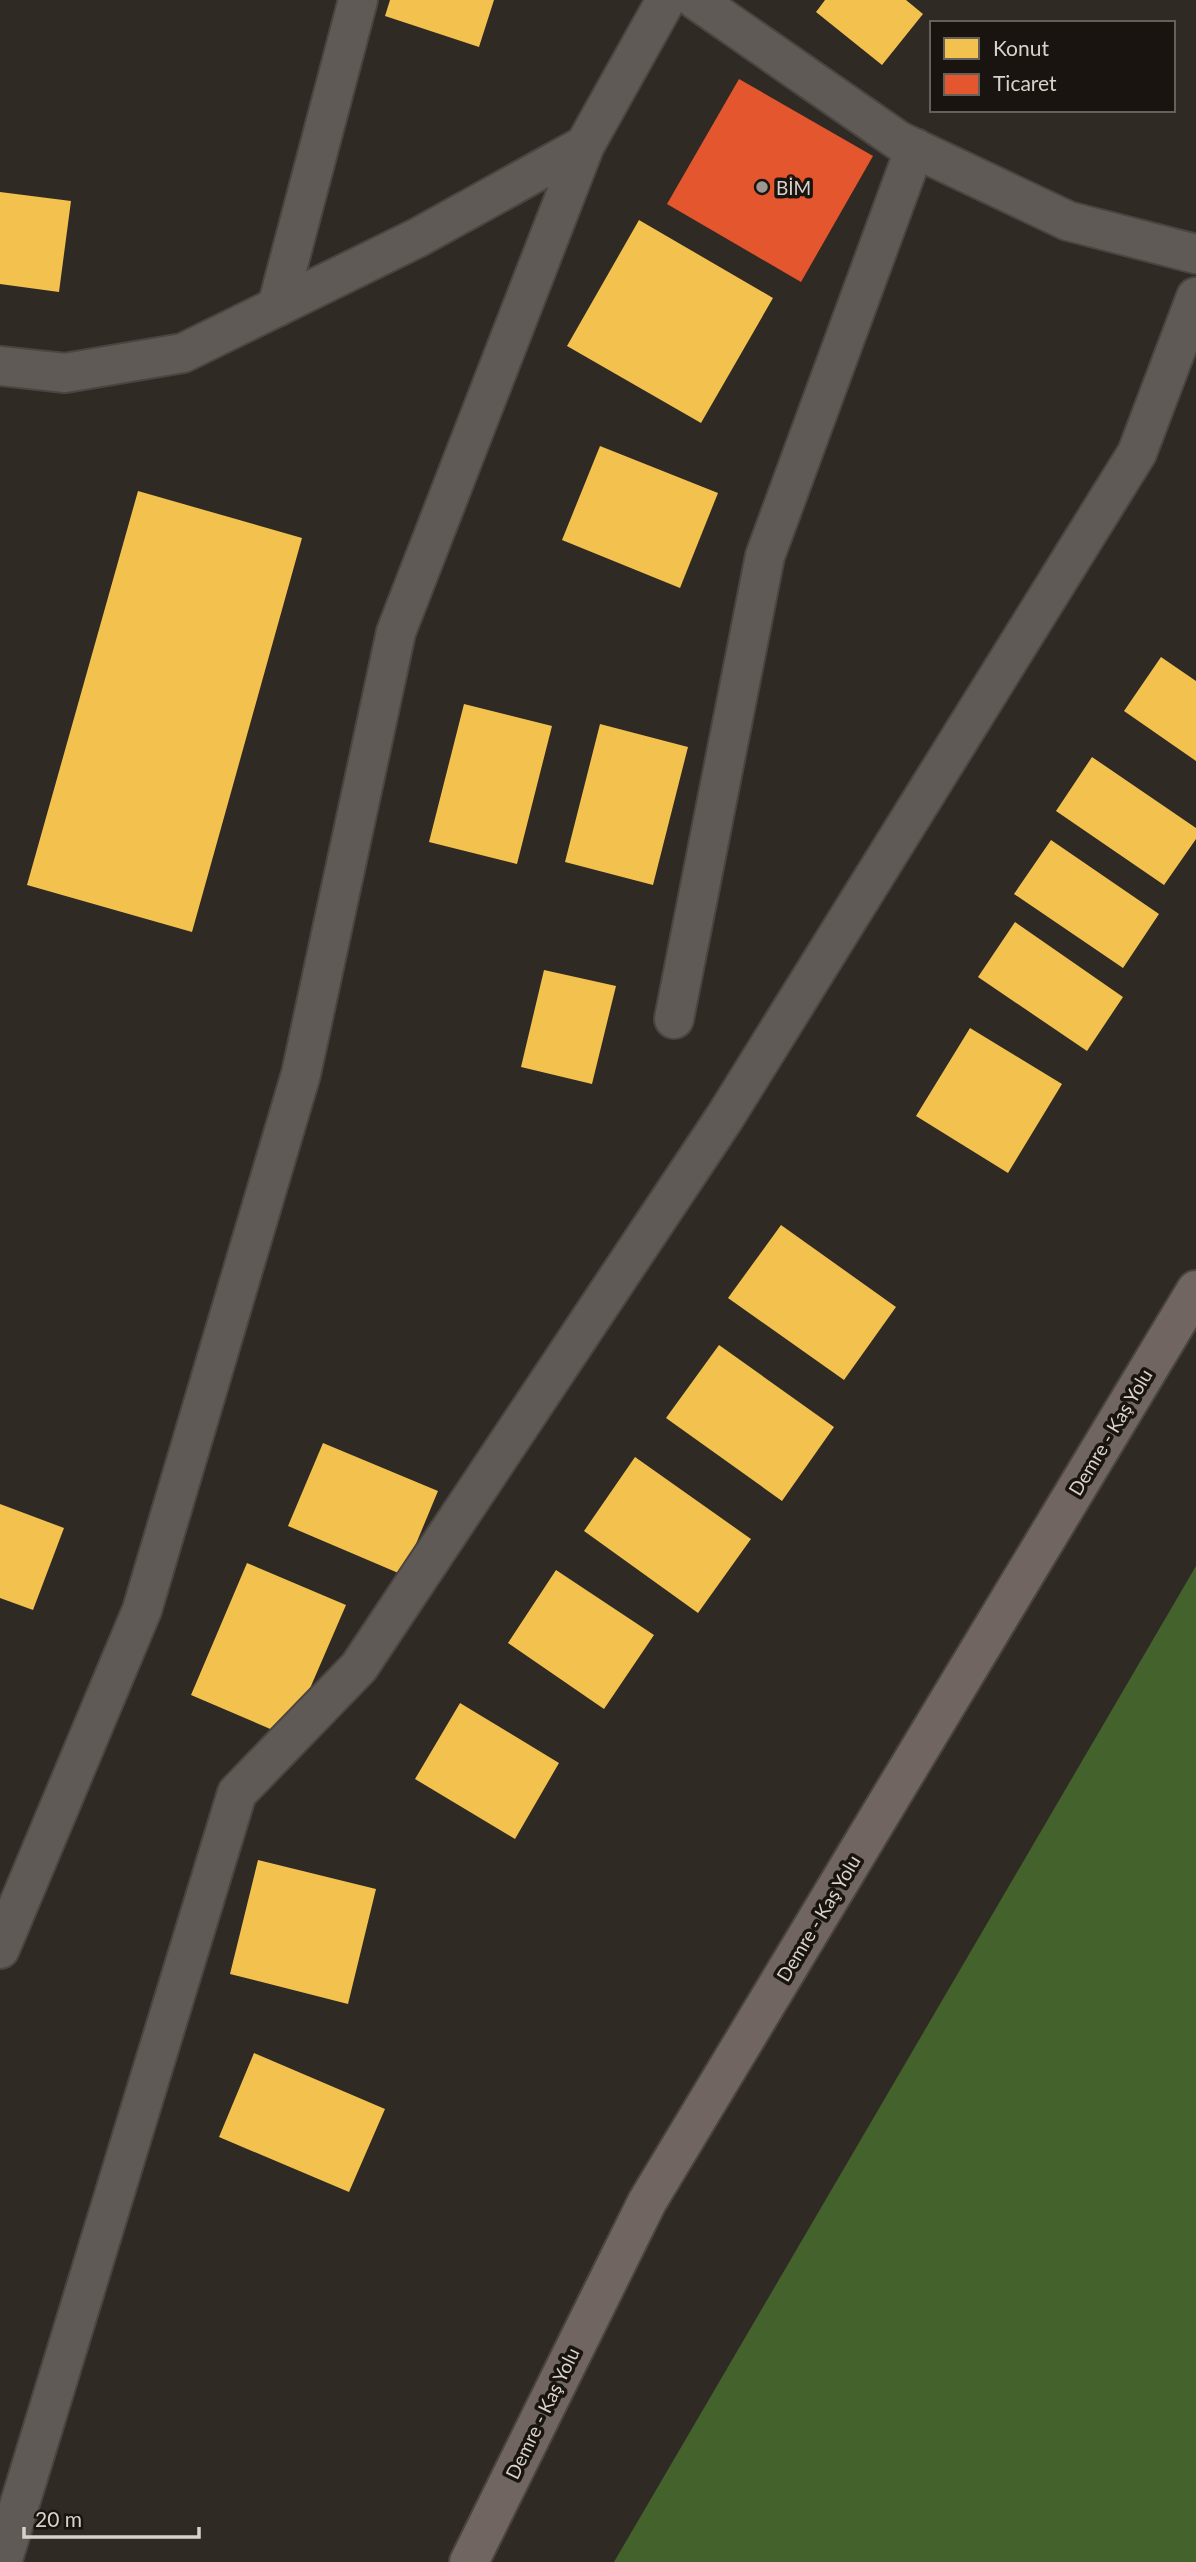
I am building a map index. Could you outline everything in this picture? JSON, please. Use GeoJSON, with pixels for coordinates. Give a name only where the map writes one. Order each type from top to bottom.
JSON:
{"type":"FeatureCollection","features":[{"type":"Feature","properties":{"kind":"highway","name":"Demre - Kaş Yolu"},"geometry":{"type":"LineString","coordinates":[[469,2562],[647,2202],[1196,1290]]}},
{"type":"Feature","properties":{"kind":"street"},"geometry":{"type":"LineString","coordinates":[[277,307],[358,0]]}},
{"type":"Feature","properties":{"kind":"street"},"geometry":{"type":"LineString","coordinates":[[0,1949],[142,1610],[301,1074],[396,632],[585,145],[666,0]]}},
{"type":"Feature","properties":{"kind":"street"},"geometry":{"type":"LineString","coordinates":[[696,0],[899,141],[1068,221],[1196,254]]}},
{"type":"Feature","properties":{"kind":"street"},"geometry":{"type":"LineString","coordinates":[[0,366],[65,373],[183,353],[417,239],[585,145]]}},
{"type":"Feature","properties":{"kind":"street"},"geometry":{"type":"LineString","coordinates":[[674,1019],[765,556],[915,148]]}},
{"type":"Feature","properties":{"kind":"street"},"geometry":{"type":"LineString","coordinates":[[2,2562],[237,1793],[359,1667],[725,1117],[1137,453],[1196,298]]}},
{"type":"Feature","properties":{"kind":"green space"},"geometry":{"type":"Polygon","coordinates":[[[1196,1566],[1196,2562],[614,2562],[1196,1566]]]}},
{"type":"Feature","properties":{"kind":"building: Konut"},"geometry":{"type":"Polygon","coordinates":[[[390,0],[494,0],[479,47],[385,16],[390,0]]]}},
{"type":"Feature","properties":{"kind":"building: Konut"},"geometry":{"type":"Polygon","coordinates":[[[825,0],[906,0],[923,14],[882,65],[816,12],[825,0]]]}},
{"type":"Feature","properties":{"kind":"building: Konut"},"geometry":{"type":"Polygon","coordinates":[[[0,192],[71,201],[59,292],[0,284],[0,192]]]}},
{"type":"Feature","properties":{"kind":"building: Konut"},"geometry":{"type":"Polygon","coordinates":[[[639,220],[773,298],[701,423],[567,346],[639,220]]]}},
{"type":"Feature","properties":{"kind":"building: Konut"},"geometry":{"type":"Polygon","coordinates":[[[600,446],[718,493],[680,588],[562,540],[600,446]]]}},
{"type":"Feature","properties":{"kind":"building: Konut"},"geometry":{"type":"Polygon","coordinates":[[[138,491],[302,538],[192,932],[27,885],[138,491]]]}},
{"type":"Feature","properties":{"kind":"building: Konut"},"geometry":{"type":"Polygon","coordinates":[[[1161,657],[1196,681],[1196,761],[1124,711],[1161,657]]]}},
{"type":"Feature","properties":{"kind":"building: Konut"},"geometry":{"type":"Polygon","coordinates":[[[464,704],[552,726],[517,864],[429,842],[464,704]]]}},
{"type":"Feature","properties":{"kind":"building: Konut"},"geometry":{"type":"Polygon","coordinates":[[[600,724],[688,747],[653,885],[565,862],[600,724]]]}},
{"type":"Feature","properties":{"kind":"building: Konut"},"geometry":{"type":"Polygon","coordinates":[[[1092,757],[1196,828],[1196,839],[1164,885],[1056,811],[1092,757]]]}},
{"type":"Feature","properties":{"kind":"building: Konut"},"geometry":{"type":"Polygon","coordinates":[[[1051,840],[1159,914],[1123,968],[1014,894],[1051,840]]]}},
{"type":"Feature","properties":{"kind":"building: Konut"},"geometry":{"type":"Polygon","coordinates":[[[1015,922],[1123,997],[1087,1051],[978,977],[1015,922]]]}},
{"type":"Feature","properties":{"kind":"building: Konut"},"geometry":{"type":"Polygon","coordinates":[[[544,970],[616,986],[592,1084],[521,1067],[544,970]]]}},
{"type":"Feature","properties":{"kind":"building: Konut"},"geometry":{"type":"Polygon","coordinates":[[[970,1028],[1062,1084],[1008,1173],[916,1116],[970,1028]]]}},
{"type":"Feature","properties":{"kind":"building: Konut"},"geometry":{"type":"Polygon","coordinates":[[[781,1225],[896,1307],[844,1380],[728,1298],[781,1225]]]}},
{"type":"Feature","properties":{"kind":"building: Konut"},"geometry":{"type":"Polygon","coordinates":[[[719,1345],[834,1427],[782,1501],[666,1418],[719,1345]]]}},
{"type":"Feature","properties":{"kind":"building: Konut"},"geometry":{"type":"Polygon","coordinates":[[[323,1443],[438,1491],[403,1575],[288,1526],[323,1443]]]}},
{"type":"Feature","properties":{"kind":"building: Konut"},"geometry":{"type":"Polygon","coordinates":[[[635,1457],[751,1539],[698,1613],[584,1531],[635,1457]]]}},
{"type":"Feature","properties":{"kind":"building: Konut"},"geometry":{"type":"Polygon","coordinates":[[[0,1504],[64,1528],[33,1610],[0,1598],[0,1504]]]}},
{"type":"Feature","properties":{"kind":"building: Konut"},"geometry":{"type":"Polygon","coordinates":[[[247,1563],[346,1605],[289,1737],[191,1695],[247,1563]]]}},
{"type":"Feature","properties":{"kind":"building: Konut"},"geometry":{"type":"Polygon","coordinates":[[[556,1570],[654,1635],[604,1709],[508,1643],[556,1570]]]}},
{"type":"Feature","properties":{"kind":"building: Konut"},"geometry":{"type":"Polygon","coordinates":[[[460,1703],[559,1763],[515,1839],[415,1779],[460,1703]]]}},
{"type":"Feature","properties":{"kind":"building: Konut"},"geometry":{"type":"Polygon","coordinates":[[[258,1860],[376,1889],[348,2004],[230,1974],[258,1860]]]}},
{"type":"Feature","properties":{"kind":"building: Konut"},"geometry":{"type":"Polygon","coordinates":[[[254,2053],[385,2109],[349,2192],[219,2137],[254,2053]]]}},
{"type":"Feature","properties":{"kind":"building: Ticaret"},"geometry":{"type":"Polygon","coordinates":[[[739,79],[873,156],[801,282],[667,204],[739,79]]]}},
{"type":"Feature","properties":{"kind":"place","name":"BİM"},"geometry":{"type":"Point","coordinates":[762,187]}}]}
